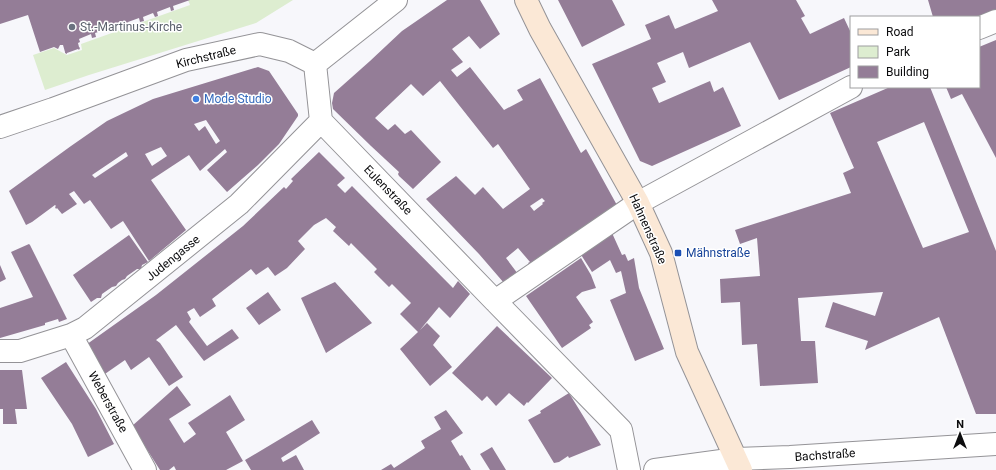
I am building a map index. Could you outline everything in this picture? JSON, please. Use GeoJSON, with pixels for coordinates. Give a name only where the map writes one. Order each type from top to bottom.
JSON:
{"type":"FeatureCollection","features":[{"type":"Feature","properties":{"kind":"main road","name":"Hahnenstraße"},"geometry":{"type":"LineString","coordinates":[[526,0],[540,29],[638,203],[661,253],[687,352],[739,464]]}},
{"type":"Feature","properties":{"kind":"street"},"geometry":{"type":"LineString","coordinates":[[321,121],[315,64],[396,0]]}},
{"type":"Feature","properties":{"kind":"street"},"geometry":{"type":"LineString","coordinates":[[980,28],[996,21]]}},
{"type":"Feature","properties":{"kind":"street","name":"Kirchstraße"},"geometry":{"type":"LineString","coordinates":[[0,127],[186,60],[260,44],[289,51],[315,64]]}},
{"type":"Feature","properties":{"kind":"street"},"geometry":{"type":"LineString","coordinates":[[495,301],[638,203],[850,88]]}},
{"type":"Feature","properties":{"kind":"street","name":"Eulenstraße"},"geometry":{"type":"LineString","coordinates":[[321,121],[621,430],[629,470]]}},
{"type":"Feature","properties":{"kind":"street","name":"Judengasse"},"geometry":{"type":"LineString","coordinates":[[0,351],[20,351],[70,335],[85,328],[239,204],[321,121]]}},
{"type":"Feature","properties":{"kind":"street","name":"Weberstraße"},"geometry":{"type":"LineString","coordinates":[[70,335],[145,470]]}},
{"type":"Feature","properties":{"kind":"street","name":"Bachstraße"},"geometry":{"type":"LineString","coordinates":[[655,470],[739,464],[790,457],[996,444]]}},
{"type":"Feature","properties":{"kind":"green space"},"geometry":{"type":"Polygon","coordinates":[[[188,0],[293,0],[256,23],[45,90],[33,55],[54,48],[67,55],[82,50],[81,44],[190,5],[188,0]]]}},
{"type":"Feature","properties":{"kind":"building","name":"St.-Martinus-Kirche"},"geometry":{"type":"Polygon","coordinates":[[[0,0],[190,0],[173,6],[174,10],[171,11],[170,7],[157,12],[158,16],[155,17],[153,13],[143,17],[144,21],[140,22],[139,18],[128,22],[129,26],[125,27],[124,23],[112,28],[113,31],[109,32],[108,29],[95,33],[96,37],[92,38],[91,34],[79,39],[79,50],[78,49],[67,54],[65,53],[63,45],[60,45],[58,49],[54,47],[40,52],[28,15],[0,24],[0,0]]]}},
{"type":"Feature","properties":{"kind":"building"},"geometry":{"type":"Polygon","coordinates":[[[447,0],[480,0],[500,34],[480,49],[469,36],[452,49],[463,62],[451,70],[457,77],[470,67],[504,110],[523,100],[517,90],[540,78],[581,153],[586,149],[618,207],[530,265],[528,263],[530,262],[518,248],[506,258],[518,274],[504,283],[479,254],[426,199],[456,176],[475,195],[483,187],[503,209],[530,189],[498,144],[493,148],[440,81],[423,96],[411,84],[375,118],[388,130],[395,124],[405,134],[411,130],[441,162],[413,189],[399,176],[399,172],[333,109],[332,103],[334,93],[402,31],[447,0]],[[542,198],[530,206],[534,211],[545,201],[542,198]]]}},
{"type":"Feature","properties":{"kind":"building"},"geometry":{"type":"Polygon","coordinates":[[[558,0],[612,0],[625,25],[582,47],[558,0]]]}},
{"type":"Feature","properties":{"kind":"building"},"geometry":{"type":"Polygon","coordinates":[[[712,0],[796,0],[805,16],[801,18],[810,34],[844,18],[850,31],[850,67],[779,100],[750,42],[689,68],[683,52],[657,63],[666,82],[652,88],[659,103],[710,81],[714,92],[723,87],[741,126],[652,166],[640,161],[592,64],[651,39],[645,25],[669,15],[675,29],[718,11],[712,0]]]}},
{"type":"Feature","properties":{"kind":"building"},"geometry":{"type":"Polygon","coordinates":[[[928,0],[996,0],[996,13],[980,17],[933,16],[928,0]]]}},
{"type":"Feature","properties":{"kind":"building"},"geometry":{"type":"Polygon","coordinates":[[[996,40],[996,158],[962,94],[951,99],[946,88],[980,88],[980,47],[996,40]]]}},
{"type":"Feature","properties":{"kind":"building"},"geometry":{"type":"Polygon","coordinates":[[[258,67],[269,71],[298,116],[279,144],[227,192],[207,170],[227,152],[225,149],[200,171],[189,155],[151,180],[186,230],[149,261],[123,221],[111,229],[90,200],[84,204],[74,191],[69,194],[77,204],[62,214],[57,208],[56,209],[55,205],[26,225],[9,191],[107,121],[153,99],[258,67]],[[206,120],[194,124],[199,131],[205,126],[216,144],[220,141],[206,120]],[[161,147],[145,154],[152,166],[167,156],[161,147]],[[126,152],[92,175],[95,178],[128,156],[126,152]]]}},
{"type":"Feature","properties":{"kind":"building"},"geometry":{"type":"Polygon","coordinates":[[[888,88],[930,88],[996,251],[996,414],[976,414],[939,317],[865,350],[868,341],[825,327],[833,302],[875,316],[883,292],[798,298],[801,341],[815,341],[818,383],[760,386],[757,344],[742,345],[740,302],[721,303],[720,279],[760,276],[757,238],[740,244],[735,230],[851,193],[843,173],[854,168],[830,113],[888,88]],[[924,122],[877,142],[923,248],[969,232],[924,122]]]}},
{"type":"Feature","properties":{"kind":"building"},"geometry":{"type":"Polygon","coordinates":[[[319,152],[345,178],[337,185],[345,193],[352,186],[453,288],[458,281],[470,294],[450,318],[439,307],[420,330],[427,323],[440,336],[433,345],[452,367],[430,386],[400,349],[418,332],[400,314],[411,303],[392,284],[389,287],[374,272],[377,269],[351,243],[349,246],[333,231],[336,227],[326,218],[314,225],[298,241],[305,249],[287,268],[275,276],[268,267],[256,275],[251,269],[212,299],[216,306],[200,317],[194,308],[187,312],[191,319],[189,322],[207,346],[232,329],[239,338],[204,361],[176,325],[156,340],[160,343],[183,377],[169,386],[149,357],[131,370],[125,360],[102,376],[83,347],[156,295],[243,226],[284,187],[286,189],[293,181],[291,179],[319,152]]]}},
{"type":"Feature","properties":{"kind":"building"},"geometry":{"type":"Polygon","coordinates":[[[612,233],[622,255],[625,254],[628,261],[634,258],[639,288],[664,349],[635,361],[610,300],[626,293],[621,271],[616,273],[610,260],[592,272],[578,250],[612,233]]]}},
{"type":"Feature","properties":{"kind":"building"},"geometry":{"type":"Polygon","coordinates":[[[129,235],[148,262],[142,265],[141,269],[137,269],[116,286],[102,294],[101,298],[97,298],[91,302],[73,275],[129,235]]]}},
{"type":"Feature","properties":{"kind":"building"},"geometry":{"type":"Polygon","coordinates":[[[29,244],[67,319],[59,322],[58,319],[45,323],[45,325],[0,338],[0,308],[33,297],[11,252],[29,244]]]}},
{"type":"Feature","properties":{"kind":"building"},"geometry":{"type":"Polygon","coordinates":[[[581,258],[591,275],[596,288],[582,292],[576,297],[593,322],[589,325],[591,328],[562,348],[526,296],[581,258]]]}},
{"type":"Feature","properties":{"kind":"building"},"geometry":{"type":"Polygon","coordinates":[[[0,265],[6,279],[0,282],[0,265]]]}},
{"type":"Feature","properties":{"kind":"building"},"geometry":{"type":"Polygon","coordinates":[[[335,282],[372,323],[326,353],[301,298],[335,282]]]}},
{"type":"Feature","properties":{"kind":"building"},"geometry":{"type":"Polygon","coordinates":[[[268,292],[281,310],[259,325],[246,308],[268,292]]]}},
{"type":"Feature","properties":{"kind":"building"},"geometry":{"type":"Polygon","coordinates":[[[497,326],[552,378],[524,406],[509,393],[496,406],[487,396],[482,401],[452,373],[497,326]]]}},
{"type":"Feature","properties":{"kind":"building"},"geometry":{"type":"Polygon","coordinates":[[[66,362],[96,409],[114,444],[88,457],[72,424],[41,378],[66,362]]]}},
{"type":"Feature","properties":{"kind":"building"},"geometry":{"type":"Polygon","coordinates":[[[0,370],[22,370],[27,409],[15,409],[17,424],[3,424],[3,409],[0,409],[0,370]]]}},
{"type":"Feature","properties":{"kind":"building"},"geometry":{"type":"Polygon","coordinates":[[[177,386],[191,405],[169,419],[184,443],[196,434],[188,423],[230,395],[245,420],[226,432],[243,461],[226,470],[176,470],[174,466],[169,470],[160,470],[132,426],[177,386]]]}},
{"type":"Feature","properties":{"kind":"building"},"geometry":{"type":"Polygon","coordinates":[[[569,393],[601,445],[569,458],[568,456],[559,462],[554,463],[528,420],[541,413],[540,411],[569,393]]]}},
{"type":"Feature","properties":{"kind":"building"},"geometry":{"type":"Polygon","coordinates":[[[446,410],[463,433],[451,441],[471,470],[381,470],[391,464],[394,468],[425,448],[421,441],[441,429],[434,417],[446,410]]]}},
{"type":"Feature","properties":{"kind":"building"},"geometry":{"type":"Polygon","coordinates":[[[312,420],[320,433],[281,458],[283,462],[296,455],[304,470],[251,470],[245,460],[312,420]]]}},
{"type":"Feature","properties":{"kind":"building"},"geometry":{"type":"Polygon","coordinates":[[[492,447],[506,470],[490,470],[480,454],[492,447]]]}},
{"type":"Feature","properties":{"kind":"place","name":"St.-Martinus-Kirche"},"geometry":{"type":"Point","coordinates":[72,27]}},
{"type":"Feature","properties":{"kind":"place","name":"Mode Studio"},"geometry":{"type":"Point","coordinates":[196,99]}},
{"type":"Feature","properties":{"kind":"place","name":"Mähnstraße"},"geometry":{"type":"Point","coordinates":[678,253]}}]}
